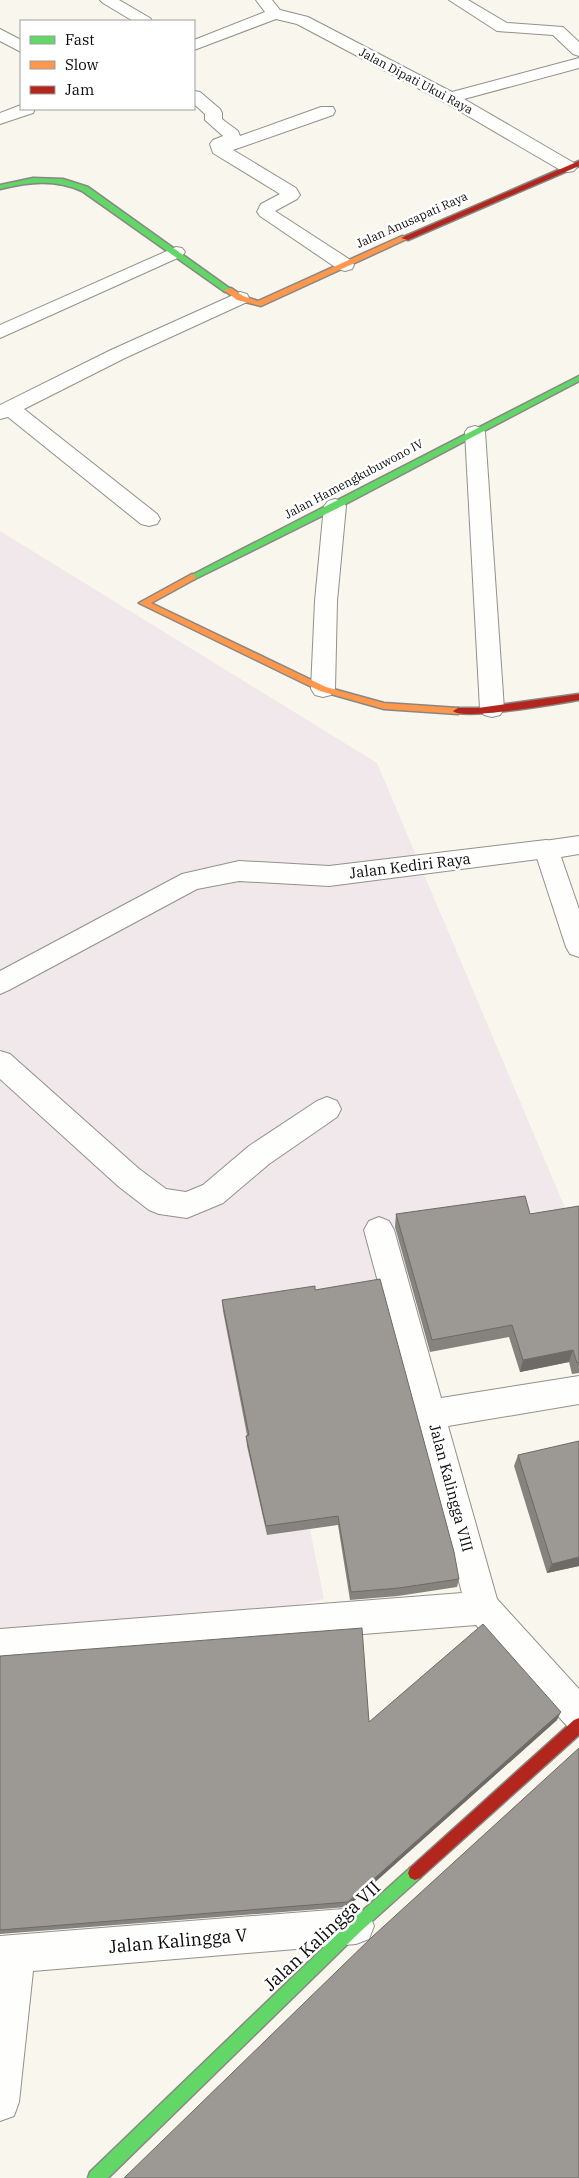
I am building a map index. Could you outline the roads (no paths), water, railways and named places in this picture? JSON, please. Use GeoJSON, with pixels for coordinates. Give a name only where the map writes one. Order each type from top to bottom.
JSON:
{"type":"FeatureCollection","features":[{"type":"Feature","properties":{"kind":"street"},"geometry":{"type":"LineString","coordinates":[[108,0],[142,20]]}},
{"type":"Feature","properties":{"kind":"street"},"geometry":{"type":"LineString","coordinates":[[195,44],[275,14],[264,0]]}},
{"type":"Feature","properties":{"kind":"street"},"geometry":{"type":"LineString","coordinates":[[457,0],[503,28],[557,30],[579,51]]}},
{"type":"Feature","properties":{"kind":"street","name":"Jalan Dipati Ukui Raya"},"geometry":{"type":"LineString","coordinates":[[275,14],[302,20],[574,165]]}},
{"type":"Feature","properties":{"kind":"street"},"geometry":{"type":"LineString","coordinates":[[0,34],[20,46]]}},
{"type":"Feature","properties":{"kind":"street"},"geometry":{"type":"LineString","coordinates":[[450,98],[579,64]]}},
{"type":"Feature","properties":{"kind":"street"},"geometry":{"type":"LineString","coordinates":[[195,97],[214,112],[213,120],[232,135],[230,139],[219,144],[220,149]]}},
{"type":"Feature","properties":{"kind":"street"},"geometry":{"type":"LineString","coordinates":[[0,119],[24,110]]}},
{"type":"Feature","properties":{"kind":"street"},"geometry":{"type":"LineString","coordinates":[[220,149],[327,111]]}},
{"type":"Feature","properties":{"kind":"street"},"geometry":{"type":"LineString","coordinates":[[220,149],[288,190],[291,195],[267,208],[266,212],[345,264]]}},
{"type":"Feature","properties":{"kind":"street","name":"Jalan Anusapati Raya"},"geometry":{"type":"LineString","coordinates":[[249,301],[345,264],[574,165]]}},
{"type":"Feature","properties":{"kind":"street"},"geometry":{"type":"LineString","coordinates":[[0,187],[37,177],[68,181],[85,189],[249,301]]}},
{"type":"Feature","properties":{"kind":"street"},"geometry":{"type":"LineString","coordinates":[[0,332],[176,252]]}},
{"type":"Feature","properties":{"kind":"street"},"geometry":{"type":"LineString","coordinates":[[149,518],[5,411],[249,301]]}},
{"type":"Feature","properties":{"kind":"street","name":"Jalan Hamengkubuwono IV"},"geometry":{"type":"LineString","coordinates":[[324,689],[145,605],[144,601],[335,506],[579,378]]}},
{"type":"Feature","properties":{"kind":"street"},"geometry":{"type":"LineString","coordinates":[[475,432],[492,709]]}},
{"type":"Feature","properties":{"kind":"street"},"geometry":{"type":"LineString","coordinates":[[335,506],[326,601],[324,689],[392,707],[425,710],[478,711],[579,697]]}},
{"type":"Feature","properties":{"kind":"street","name":"Jalan Kediri Raya"},"geometry":{"type":"LineString","coordinates":[[0,983],[191,881],[240,871],[329,876],[579,845]]}},
{"type":"Feature","properties":{"kind":"street"},"geometry":{"type":"LineString","coordinates":[[546,849],[579,947]]}},
{"type":"Feature","properties":{"kind":"street"},"geometry":{"type":"LineString","coordinates":[[0,1062],[128,1177],[159,1201],[187,1204],[213,1194],[259,1155],[327,1109]]}},
{"type":"Feature","properties":{"kind":"street","name":"Jalan Kalingga VIII"},"geometry":{"type":"LineString","coordinates":[[379,1230],[483,1608],[579,1714]]}},
{"type":"Feature","properties":{"kind":"street"},"geometry":{"type":"LineString","coordinates":[[431,1414],[579,1390]]}},
{"type":"Feature","properties":{"kind":"street"},"geometry":{"type":"LineString","coordinates":[[0,1646],[483,1608]]}},
{"type":"Feature","properties":{"kind":"street","name":"Jalan Kalingga VII"},"geometry":{"type":"LineString","coordinates":[[96,2178],[356,1926],[579,1725]]}},
{"type":"Feature","properties":{"kind":"street","name":"Jalan Kalingga V"},"geometry":{"type":"LineString","coordinates":[[8,1954],[356,1926]]}},
{"type":"Feature","properties":{"kind":"street"},"geometry":{"type":"LineString","coordinates":[[0,2102],[8,1954]]}}]}
